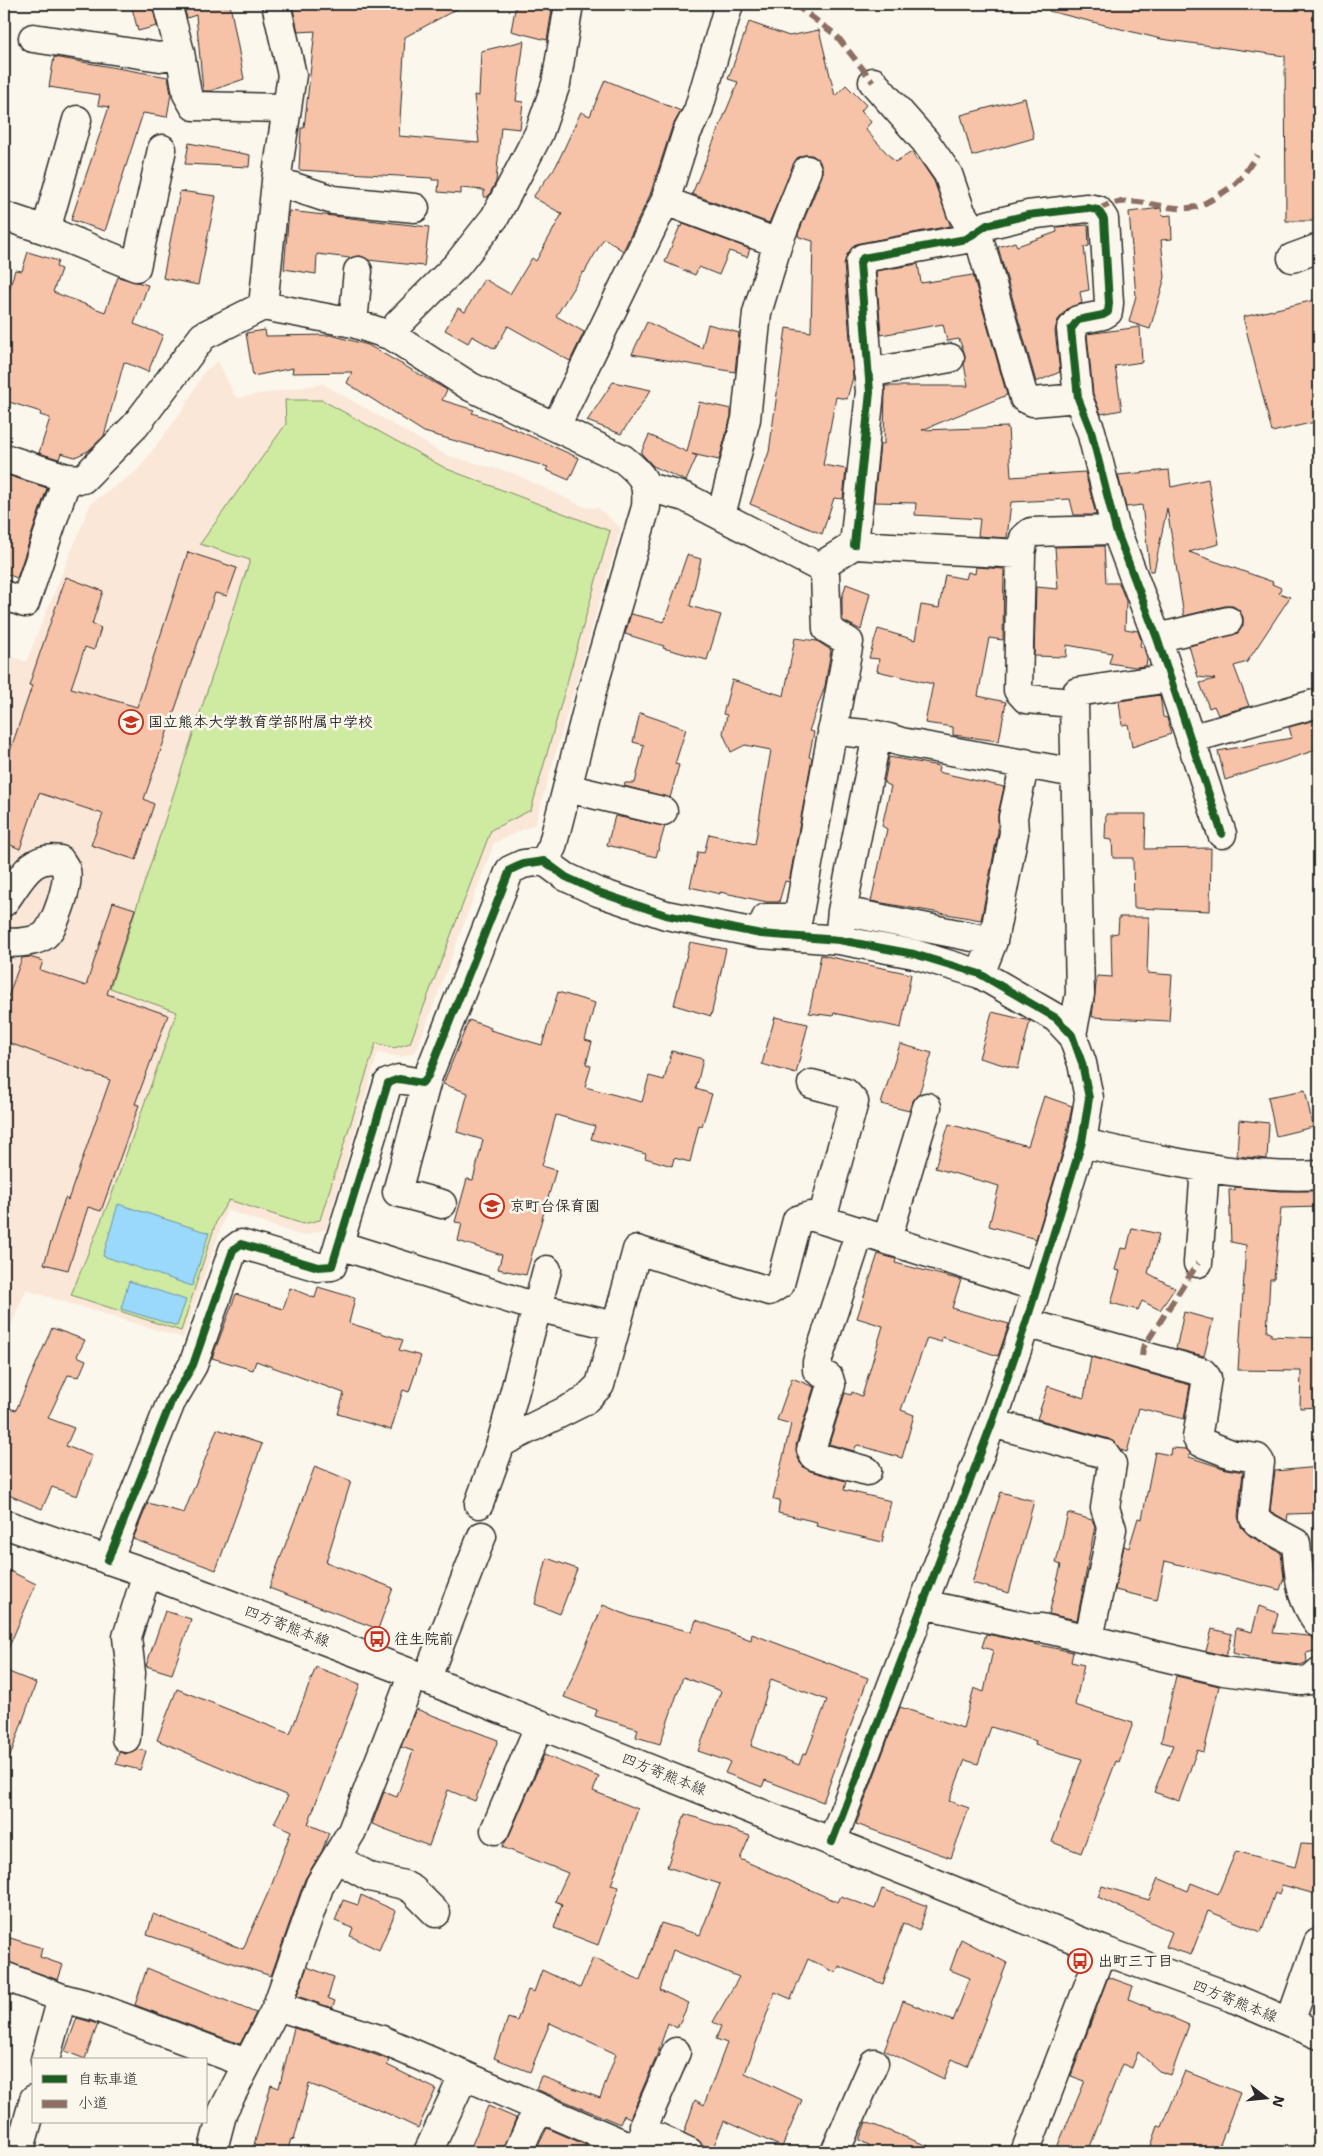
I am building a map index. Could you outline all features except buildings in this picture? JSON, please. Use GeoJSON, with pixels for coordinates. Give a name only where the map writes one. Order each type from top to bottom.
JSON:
{"type":"FeatureCollection","features":[{"type":"Feature","properties":{"kind":"street"},"geometry":{"type":"LineString","coordinates":[[167,4],[180,52],[187,94],[194,106],[286,108]]}},
{"type":"Feature","properties":{"kind":"street"},"geometry":{"type":"LineString","coordinates":[[262,306],[276,181],[292,75],[276,4]]}},
{"type":"Feature","properties":{"kind":"street"},"geometry":{"type":"LineString","coordinates":[[392,336],[398,324],[457,265],[495,217],[539,133],[556,84],[569,4]]}},
{"type":"Feature","properties":{"kind":"street"},"geometry":{"type":"LineString","coordinates":[[556,426],[665,201],[687,132],[698,111],[729,4]]}},
{"type":"Feature","properties":{"kind":"street"},"geometry":{"type":"LineString","coordinates":[[33,38],[160,57],[180,52]]}},
{"type":"Feature","properties":{"kind":"street"},"geometry":{"type":"LineString","coordinates":[[873,82],[925,141],[948,174],[961,212],[980,242],[1024,398],[1033,402],[1078,398]]}},
{"type":"Feature","properties":{"kind":"street"},"geometry":{"type":"LineString","coordinates":[[46,230],[77,120]]}},
{"type":"Feature","properties":{"kind":"street"},"geometry":{"type":"LineString","coordinates":[[4,216],[46,230],[136,268],[162,149]]}},
{"type":"Feature","properties":{"kind":"street"},"geometry":{"type":"LineString","coordinates":[[721,515],[746,419],[756,320],[778,243],[807,170]]}},
{"type":"Feature","properties":{"kind":"street"},"geometry":{"type":"LineString","coordinates":[[276,181],[334,200],[415,208]]}},
{"type":"Feature","properties":{"kind":"street"},"geometry":{"type":"LineString","coordinates":[[665,201],[778,243]]}},
{"type":"Feature","properties":{"kind":"street"},"geometry":{"type":"LineString","coordinates":[[854,545],[868,432],[870,392],[860,263],[863,258],[966,240],[987,225],[1028,215],[1087,208],[1098,210],[1104,219],[1109,303],[1108,312],[1103,315],[1078,320],[1071,329],[1078,398],[1090,431],[1116,530],[1158,638],[1169,678],[1222,834]]}},
{"type":"Feature","properties":{"kind":"street"},"geometry":{"type":"LineString","coordinates":[[1292,258],[1319,248]]}},
{"type":"Feature","properties":{"kind":"street"},"geometry":{"type":"LineString","coordinates":[[353,323],[358,271]]}},
{"type":"Feature","properties":{"kind":"street"},"geometry":{"type":"LineString","coordinates":[[4,458],[67,478],[83,478],[135,426],[203,336],[262,306],[353,323],[392,336],[471,387],[623,459],[639,471],[647,487],[646,507],[593,687],[552,846],[544,861]]}},
{"type":"Feature","properties":{"kind":"street"},"geometry":{"type":"LineString","coordinates":[[868,373],[950,358]]}},
{"type":"Feature","properties":{"kind":"street"},"geometry":{"type":"LineString","coordinates":[[4,595],[26,603],[67,478]]}},
{"type":"Feature","properties":{"kind":"street"},"geometry":{"type":"LineString","coordinates":[[647,487],[686,496],[819,567],[825,574],[827,629],[849,642],[798,918],[766,918],[761,934]]}},
{"type":"Feature","properties":{"kind":"street"},"geometry":{"type":"LineString","coordinates":[[1074,703],[1026,699],[1018,690],[1021,554],[1024,538],[1030,532],[1116,530]]}},
{"type":"Feature","properties":{"kind":"street"},"geometry":{"type":"LineString","coordinates":[[819,567],[854,545],[1021,554]]}},
{"type":"Feature","properties":{"kind":"street"},"geometry":{"type":"LineString","coordinates":[[1158,638],[1228,621]]}},
{"type":"Feature","properties":{"kind":"street"},"geometry":{"type":"LineString","coordinates":[[1072,1035],[1080,994],[1074,703],[1078,692],[1169,678]]}},
{"type":"Feature","properties":{"kind":"street"},"geometry":{"type":"LineString","coordinates":[[1190,739],[1318,703]]}},
{"type":"Feature","properties":{"kind":"street"},"geometry":{"type":"LineString","coordinates":[[832,730],[877,735],[901,742],[1075,773]]}},
{"type":"Feature","properties":{"kind":"street"},"geometry":{"type":"LineString","coordinates":[[840,940],[842,911],[877,735]]}},
{"type":"Feature","properties":{"kind":"street"},"geometry":{"type":"LineString","coordinates":[[980,974],[994,941],[1014,833],[1013,818],[1024,763]]}},
{"type":"Feature","properties":{"kind":"street"},"geometry":{"type":"LineString","coordinates":[[567,788],[663,811]]}},
{"type":"Feature","properties":{"kind":"street"},"geometry":{"type":"LineString","coordinates":[[4,902],[34,863],[46,858],[60,860],[67,871],[64,892],[54,923],[44,936],[23,942],[4,942]]}},
{"type":"Feature","properties":{"kind":"street"},"geometry":{"type":"LineString","coordinates":[[442,1204],[397,1192],[428,1076],[510,870],[523,864],[544,861],[566,877],[598,892],[666,915],[761,934],[840,940],[914,954],[980,974],[1056,1018],[1072,1035],[1082,1063],[1090,1098],[1082,1142],[1026,1323],[992,1423],[832,1842]]}},
{"type":"Feature","properties":{"kind":"street"},"geometry":{"type":"LineString","coordinates":[[842,911],[994,941]]}},
{"type":"Feature","properties":{"kind":"street"},"geometry":{"type":"LineString","coordinates":[[108,1560],[170,1402],[193,1364],[233,1250],[240,1244],[318,1267],[332,1266],[388,1083],[399,1079],[422,1083],[428,1076]]}},
{"type":"Feature","properties":{"kind":"street"},"geometry":{"type":"LineString","coordinates":[[812,1084],[846,1093],[854,1102],[822,1219]]}},
{"type":"Feature","properties":{"kind":"street"},"geometry":{"type":"LineString","coordinates":[[887,1240],[927,1107]]}},
{"type":"Feature","properties":{"kind":"street"},"geometry":{"type":"LineString","coordinates":[[1082,1142],[1103,1148],[1206,1168],[1258,1175],[1293,1177],[1319,1175]]}},
{"type":"Feature","properties":{"kind":"street"},"geometry":{"type":"LineString","coordinates":[[1198,1263],[1206,1168]]}},
{"type":"Feature","properties":{"kind":"street"},"geometry":{"type":"LineString","coordinates":[[501,1443],[583,1402],[600,1385],[637,1250],[769,1291],[780,1284],[797,1220],[810,1216],[1037,1287]]}},
{"type":"Feature","properties":{"kind":"street"},"geometry":{"type":"LineString","coordinates":[[860,1231],[817,1362],[818,1370],[829,1378],[831,1385],[811,1450],[814,1456],[867,1471]]}},
{"type":"Feature","properties":{"kind":"street"},"geometry":{"type":"LineString","coordinates":[[339,1245],[536,1307],[615,1326]]}},
{"type":"Feature","properties":{"kind":"street"},"geometry":{"type":"LineString","coordinates":[[479,1504],[501,1443],[547,1270]]}},
{"type":"Feature","properties":{"kind":"street"},"geometry":{"type":"LineString","coordinates":[[1026,1323],[1202,1372],[1207,1378],[1197,1438],[1200,1442],[1231,1454],[1257,1458],[1260,1462],[1254,1518],[1257,1522],[1296,1543],[1302,1592],[1308,1610],[1319,1624]]}},
{"type":"Feature","properties":{"kind":"street"},"geometry":{"type":"LineString","coordinates":[[992,1423],[1105,1454],[1112,1464],[1105,1508],[1106,1514],[1112,1523],[1112,1529],[1089,1638]]}},
{"type":"Feature","properties":{"kind":"street","name":"四方寄熊本線"},"geometry":{"type":"LineString","coordinates":[[4,1524],[147,1573],[540,1724],[1102,1950],[1231,1998],[1319,2035]]}},
{"type":"Feature","properties":{"kind":"street"},"geometry":{"type":"LineString","coordinates":[[213,2149],[223,2111],[277,2006],[320,1884],[352,1831],[482,1536]]}},
{"type":"Feature","properties":{"kind":"street"},"geometry":{"type":"LineString","coordinates":[[126,1738],[132,1673],[127,1637],[147,1573]]}},
{"type":"Feature","properties":{"kind":"street"},"geometry":{"type":"LineString","coordinates":[[924,1604],[1032,1628],[1042,1628],[1089,1638],[1223,1671],[1301,1681],[1310,1680],[1319,1672]]}},
{"type":"Feature","properties":{"kind":"street"},"geometry":{"type":"LineString","coordinates":[[495,1830],[540,1724]]}},
{"type":"Feature","properties":{"kind":"street"},"geometry":{"type":"LineString","coordinates":[[336,1858],[370,1877],[404,1885],[413,1890],[436,1913]]}},
{"type":"Feature","properties":{"kind":"street"},"geometry":{"type":"LineString","coordinates":[[1290,2022],[1318,1943]]}},
{"type":"Feature","properties":{"kind":"street"},"geometry":{"type":"LineString","coordinates":[[1025,2152],[1102,1950]]}},
{"type":"Feature","properties":{"kind":"street"},"geometry":{"type":"LineString","coordinates":[[4,1976],[62,1998],[93,2006],[246,2063]]}},
{"type":"Feature","properties":{"kind":"street"},"geometry":{"type":"LineString","coordinates":[[46,2058],[62,1998]]}},
{"type":"Feature","properties":{"kind":"street"},"geometry":{"type":"LineString","coordinates":[[277,2006],[382,2040],[626,2145],[638,2148],[658,2137],[689,2152]]}},
{"type":"Feature","properties":{"kind":"street"},"geometry":{"type":"LineString","coordinates":[[638,2148],[644,2125],[676,2052]]}},
{"type":"Feature","properties":{"kind":"street"},"geometry":{"type":"LineString","coordinates":[[836,2152],[874,2063]]}},
{"type":"Feature","properties":{"kind":"street"},"geometry":{"type":"LineString","coordinates":[[437,2149],[464,2075]]}},
{"type":"Feature","properties":{"kind":"street"},"geometry":{"type":"LineString","coordinates":[[22,2142],[32,2106]]}},
{"type":"Feature","properties":{"kind":"street"},"geometry":{"type":"LineString","coordinates":[[518,2152],[530,2125],[542,2108]]}},
{"type":"Feature","properties":{"kind":"shaded area"},"geometry":{"type":"Polygon","coordinates":[[[218,361],[236,398],[323,384],[446,455],[515,474],[584,507],[598,508],[621,528],[535,824],[494,843],[416,1052],[401,1057],[378,1053],[326,1229],[302,1236],[227,1210],[183,1338],[26,1290],[4,1341],[4,654],[26,662],[91,503],[137,471],[183,410],[204,372],[218,361]]]}},
{"type":"Feature","properties":{"kind":"green space"},"geometry":{"type":"Polygon","coordinates":[[[285,400],[322,400],[447,469],[610,531],[531,810],[491,830],[410,1043],[394,1048],[376,1043],[320,1220],[303,1224],[229,1200],[217,1219],[181,1331],[71,1295],[112,1194],[177,1012],[110,988],[250,560],[200,544],[286,424],[285,400]]]}},
{"type":"Feature","properties":{"kind":"water"},"geometry":{"type":"Polygon","coordinates":[[[118,1204],[209,1233],[192,1286],[103,1256],[118,1204]]]}},
{"type":"Feature","properties":{"kind":"water"},"geometry":{"type":"Polygon","coordinates":[[[129,1281],[186,1300],[177,1326],[121,1309],[129,1281]]]}},
{"type":"Feature","properties":{"kind":"marked path"},"geometry":{"type":"LineString","coordinates":[[794,4],[836,35],[873,82]]}},
{"type":"Feature","properties":{"kind":"marked path"},"geometry":{"type":"LineString","coordinates":[[1098,210],[1110,204],[1122,202],[1184,208],[1200,206],[1233,186],[1242,177],[1257,155]]}},
{"type":"Feature","properties":{"kind":"marked path"},"geometry":{"type":"LineString","coordinates":[[1142,1356],[1143,1348],[1198,1263]]}},
{"type":"Feature","properties":{"kind":"cycle path"},"geometry":{"type":"LineString","coordinates":[[854,545],[870,392],[860,263],[863,258],[966,239],[987,225],[1028,215],[1087,208],[1098,210],[1104,219],[1109,303],[1108,312],[1103,315],[1078,320],[1071,329],[1078,398],[1091,431],[1116,530],[1157,638],[1222,834]]}},
{"type":"Feature","properties":{"kind":"cycle path"},"geometry":{"type":"LineString","coordinates":[[108,1560],[171,1402],[193,1365],[233,1250],[241,1244],[318,1267],[332,1266],[388,1083],[399,1079],[422,1083],[428,1076],[510,870],[523,864],[544,861],[566,877],[598,892],[666,915],[761,934],[839,940],[914,954],[980,974],[1056,1018],[1072,1035],[1082,1063],[1089,1098],[1082,1142],[1026,1323],[992,1423],[832,1842]]}},
{"type":"Feature","properties":{"kind":"place","name":"国立熊本大学教育学部附属中学校"},"geometry":{"type":"Point","coordinates":[131,722]}},
{"type":"Feature","properties":{"kind":"place","name":"京町台保育園"},"geometry":{"type":"Point","coordinates":[492,1206]}},
{"type":"Feature","properties":{"kind":"place","name":"往生院前"},"geometry":{"type":"Point","coordinates":[377,1639]}},
{"type":"Feature","properties":{"kind":"place","name":"出町三丁目"},"geometry":{"type":"Point","coordinates":[1080,1961]}}]}
